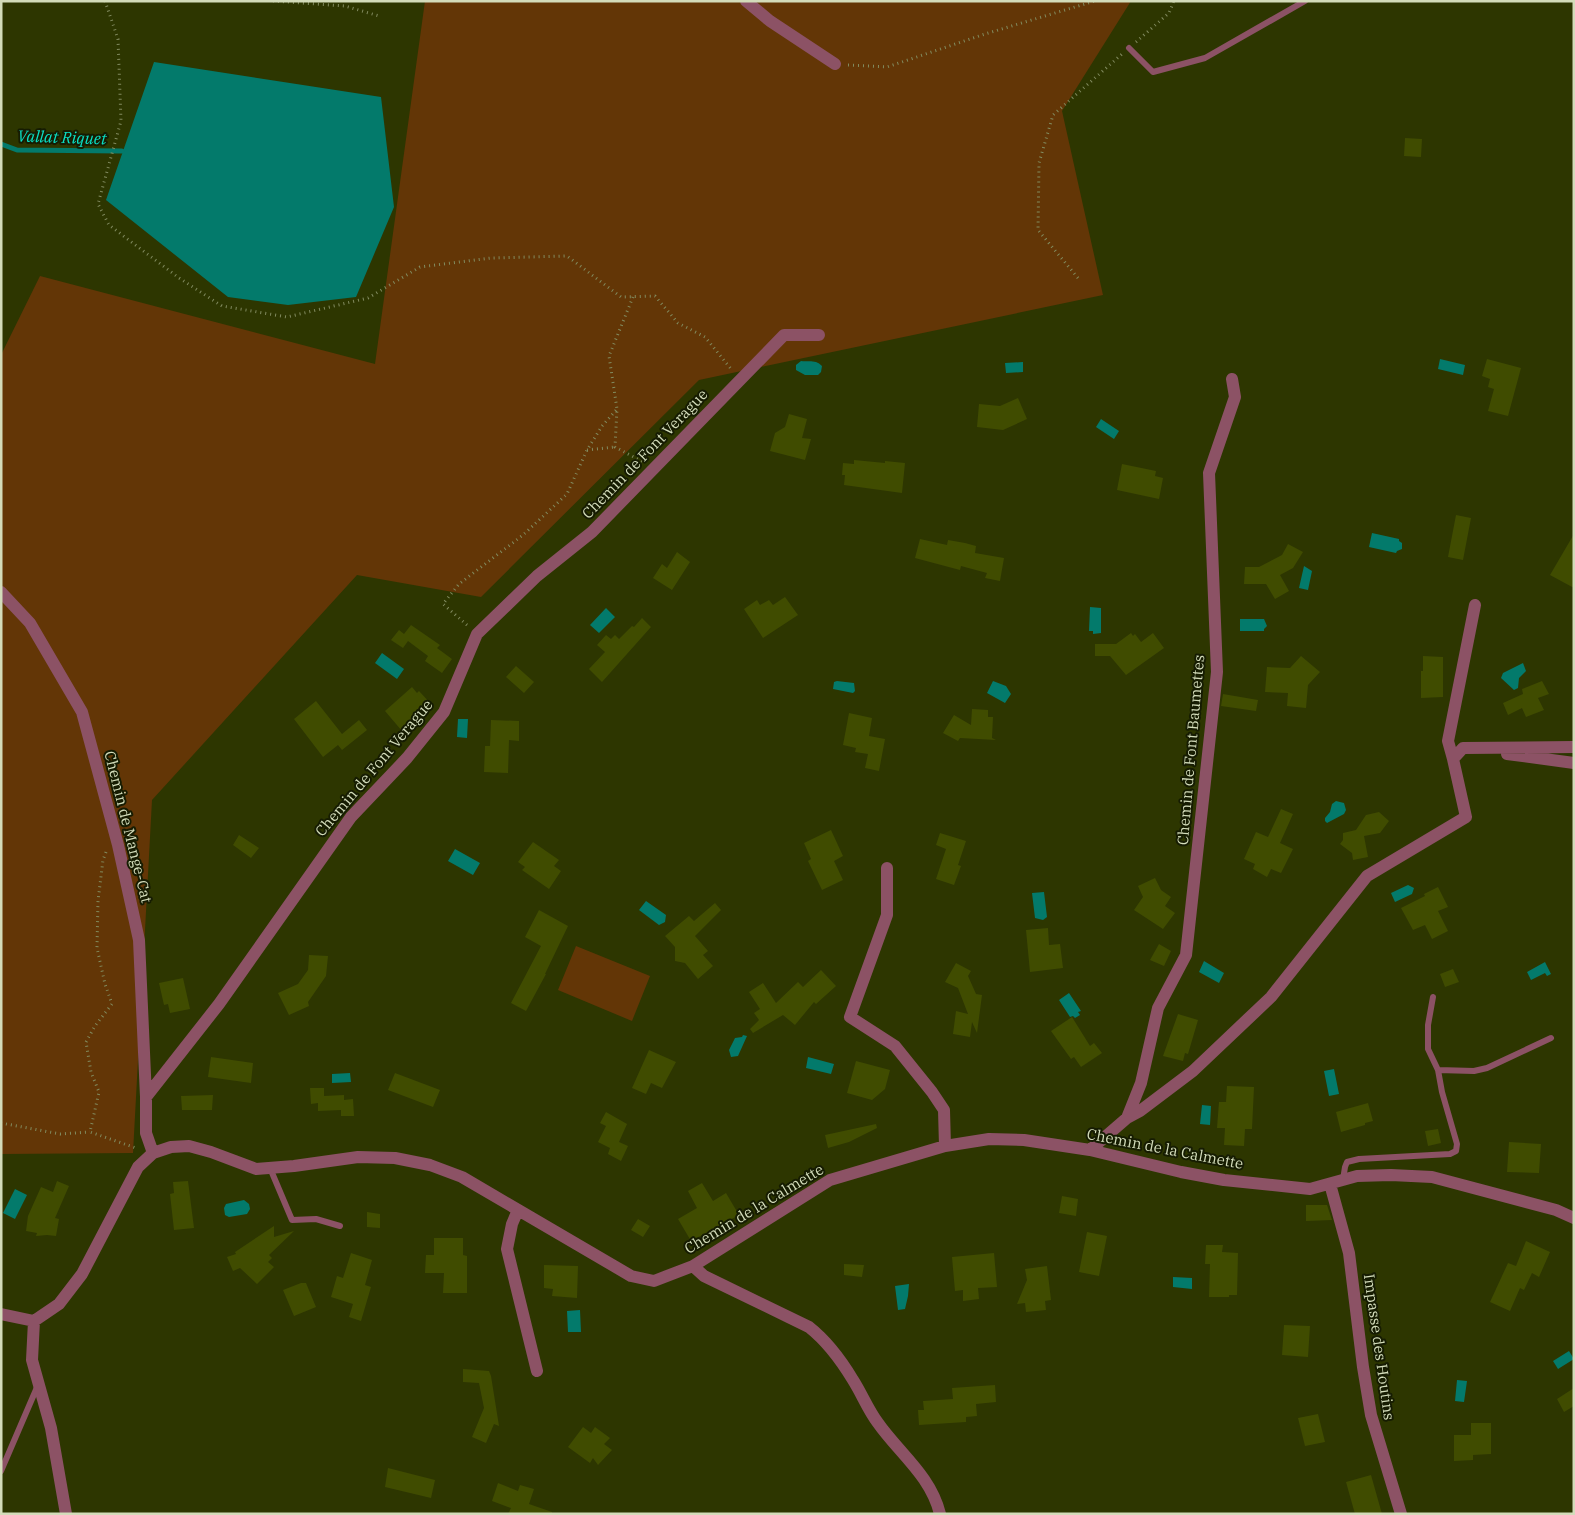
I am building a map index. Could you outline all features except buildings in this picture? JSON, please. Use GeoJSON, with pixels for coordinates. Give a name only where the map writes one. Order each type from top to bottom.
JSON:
{"type":"FeatureCollection","features":[{"type":"Feature","properties":{"kind":"street"},"geometry":{"type":"LineString","coordinates":[[746,1],[770,22],[835,64]]}},
{"type":"Feature","properties":{"kind":"street","name":"Chemin de Font Verague"},"geometry":{"type":"LineString","coordinates":[[146,1097],[218,1004],[351,817],[407,758],[444,712],[477,634],[537,576],[592,532],[784,334],[819,335]]}},
{"type":"Feature","properties":{"kind":"street","name":"Chemin de Font Baumettes"},"geometry":{"type":"LineString","coordinates":[[1127,1118],[1141,1084],[1158,1008],[1186,955],[1217,672],[1209,473],[1235,397],[1232,379]]}},
{"type":"Feature","properties":{"kind":"street","name":"Chemin de Mange-Cat"},"geometry":{"type":"LineString","coordinates":[[1,592],[30,623],[82,712],[115,836],[139,940],[146,1097]]}},
{"type":"Feature","properties":{"kind":"street"},"geometry":{"type":"LineString","coordinates":[[1090,1150],[1127,1118],[1140,1111],[1193,1072],[1271,997],[1367,876],[1466,817],[1448,741],[1475,605]]}},
{"type":"Feature","properties":{"kind":"street"},"geometry":{"type":"LineString","coordinates":[[1453,758],[1463,748],[1574,747]]}},
{"type":"Feature","properties":{"kind":"street"},"geometry":{"type":"LineString","coordinates":[[1463,748],[1574,763]]}},
{"type":"Feature","properties":{"kind":"street"},"geometry":{"type":"LineString","coordinates":[[887,868],[887,915],[850,1017],[895,1046],[932,1092],[944,1110],[945,1146]]}},
{"type":"Feature","properties":{"kind":"street"},"geometry":{"type":"LineString","coordinates":[[1,1314],[34,1321],[59,1304],[82,1274],[138,1167],[153,1153],[146,1133],[146,1097]]}},
{"type":"Feature","properties":{"kind":"street","name":"Chemin de la Calmette"},"geometry":{"type":"LineString","coordinates":[[153,1153],[171,1147],[189,1146],[256,1168],[270,1168],[358,1157],[395,1158],[430,1165],[462,1177],[631,1276],[654,1281],[693,1266],[830,1180],[945,1146],[989,1139],[1024,1140],[1090,1150],[1181,1172],[1224,1180],[1310,1189],[1357,1176],[1432,1177],[1556,1210],[1574,1218]]}},
{"type":"Feature","properties":{"kind":"street","name":"Impasse des Houtins"},"geometry":{"type":"LineString","coordinates":[[1336,1182],[1349,1253],[1371,1415],[1401,1514]]}},
{"type":"Feature","properties":{"kind":"street"},"geometry":{"type":"LineString","coordinates":[[518,1210],[512,1224],[507,1248],[537,1371]]}},
{"type":"Feature","properties":{"kind":"street"},"geometry":{"type":"LineString","coordinates":[[693,1266],[704,1276],[809,1327],[822,1337],[835,1352],[853,1379],[876,1421],[889,1439],[911,1460],[923,1477],[939,1506],[940,1514]]}},
{"type":"Feature","properties":{"kind":"street"},"geometry":{"type":"LineString","coordinates":[[34,1321],[32,1360],[50,1428],[66,1514]]}},
{"type":"Feature","properties":{"kind":"lane"},"geometry":{"type":"LineString","coordinates":[[1129,48],[1153,72],[1205,58],[1305,1]]}},
{"type":"Feature","properties":{"kind":"lane"},"geometry":{"type":"LineString","coordinates":[[1336,1182],[1347,1162],[1360,1159],[1450,1154],[1456,1151],[1458,1144],[1442,1092],[1438,1070],[1428,1049],[1428,1025],[1433,997]]}},
{"type":"Feature","properties":{"kind":"lane"},"geometry":{"type":"LineString","coordinates":[[1438,1070],[1487,1068],[1551,1038]]}},
{"type":"Feature","properties":{"kind":"lane"},"geometry":{"type":"LineString","coordinates":[[270,1168],[292,1220],[316,1219],[340,1226]]}},
{"type":"Feature","properties":{"kind":"lane"},"geometry":{"type":"LineString","coordinates":[[1,1472],[38,1383]]}},
{"type":"Feature","properties":{"kind":"path"},"geometry":{"type":"LineString","coordinates":[[105,1],[118,39],[122,121],[98,204],[109,225],[179,278],[222,306],[287,317],[368,298],[420,267],[491,258],[567,256],[621,298],[656,296],[678,323],[705,337],[740,380]]}},
{"type":"Feature","properties":{"kind":"path"},"geometry":{"type":"LineString","coordinates":[[273,1],[345,6],[379,16]]}},
{"type":"Feature","properties":{"kind":"path"},"geometry":{"type":"LineString","coordinates":[[835,64],[887,67],[985,34],[1095,1]]}},
{"type":"Feature","properties":{"kind":"path"},"geometry":{"type":"LineString","coordinates":[[1078,278],[1038,230],[1039,163],[1052,115],[1169,13],[1174,1]]}},
{"type":"Feature","properties":{"kind":"path"},"geometry":{"type":"LineString","coordinates":[[615,447],[617,409],[609,356],[633,297]]}},
{"type":"Feature","properties":{"kind":"path"},"geometry":{"type":"LineString","coordinates":[[477,634],[443,604],[459,584],[523,535],[567,494],[587,450],[602,426],[617,409]]}},
{"type":"Feature","properties":{"kind":"path"},"geometry":{"type":"LineString","coordinates":[[587,450],[615,447],[642,462],[655,466]]}},
{"type":"Feature","properties":{"kind":"path"},"geometry":{"type":"LineString","coordinates":[[90,1132],[99,1092],[91,1072],[86,1042],[95,1026],[112,1004],[105,984],[97,948],[98,901],[102,860],[108,845],[115,836]]}},
{"type":"Feature","properties":{"kind":"path"},"geometry":{"type":"LineString","coordinates":[[1,1123],[60,1134],[90,1132],[153,1153]]}},
{"type":"Feature","properties":{"kind":"shaded area"},"geometry":{"type":"Polygon","coordinates":[[[425,1],[1131,1],[1062,111],[1103,295],[699,380],[481,597],[357,575],[152,800],[133,1153],[1,1154],[1,355],[40,276],[375,364],[425,1]]]}},
{"type":"Feature","properties":{"kind":"shaded area"},"geometry":{"type":"Polygon","coordinates":[[[576,946],[650,976],[632,1021],[558,990],[576,946]]]}},
{"type":"Feature","properties":{"kind":"water"},"geometry":{"type":"Polygon","coordinates":[[[154,62],[381,97],[394,207],[356,297],[288,305],[228,297],[106,200],[154,62]]]}},
{"type":"Feature","properties":{"kind":"water"},"geometry":{"type":"Polygon","coordinates":[[[1440,359],[1465,365],[1463,375],[1438,369],[1440,359]]]}},
{"type":"Feature","properties":{"kind":"water"},"geometry":{"type":"Polygon","coordinates":[[[801,361],[817,362],[822,366],[821,372],[818,375],[805,375],[796,370],[796,365],[801,361]]]}},
{"type":"Feature","properties":{"kind":"water"},"geometry":{"type":"Polygon","coordinates":[[[1023,362],[1023,372],[1006,373],[1005,363],[1023,362]]]}},
{"type":"Feature","properties":{"kind":"water"},"geometry":{"type":"Polygon","coordinates":[[[1101,419],[1119,431],[1114,439],[1096,427],[1101,419]]]}},
{"type":"Feature","properties":{"kind":"water"},"geometry":{"type":"Polygon","coordinates":[[[1372,533],[1399,539],[1402,543],[1402,549],[1396,553],[1369,547],[1372,533]]]}},
{"type":"Feature","properties":{"kind":"water"},"geometry":{"type":"Polygon","coordinates":[[[1304,566],[1312,571],[1308,590],[1299,588],[1304,566]]]}},
{"type":"Feature","properties":{"kind":"water"},"geometry":{"type":"Polygon","coordinates":[[[1090,607],[1101,608],[1101,633],[1093,634],[1093,631],[1089,631],[1090,607]]]}},
{"type":"Feature","properties":{"kind":"water"},"geometry":{"type":"Polygon","coordinates":[[[606,608],[615,617],[599,633],[590,625],[606,608]]]}},
{"type":"Feature","properties":{"kind":"water"},"geometry":{"type":"Polygon","coordinates":[[[1240,619],[1264,619],[1267,626],[1264,631],[1240,631],[1240,619]]]}},
{"type":"Feature","properties":{"kind":"water"},"geometry":{"type":"Polygon","coordinates":[[[382,653],[404,669],[397,679],[375,663],[382,653]]]}},
{"type":"Feature","properties":{"kind":"water"},"geometry":{"type":"Polygon","coordinates":[[[1523,663],[1526,671],[1519,678],[1518,688],[1514,690],[1501,678],[1503,673],[1523,663]]]}},
{"type":"Feature","properties":{"kind":"water"},"geometry":{"type":"Polygon","coordinates":[[[993,681],[1006,686],[1011,694],[1005,703],[987,693],[993,681]]]}},
{"type":"Feature","properties":{"kind":"water"},"geometry":{"type":"Polygon","coordinates":[[[834,682],[854,683],[855,691],[853,693],[833,689],[834,682]]]}},
{"type":"Feature","properties":{"kind":"water"},"geometry":{"type":"Polygon","coordinates":[[[458,719],[468,719],[467,738],[457,737],[458,719]]]}},
{"type":"Feature","properties":{"kind":"water"},"geometry":{"type":"Polygon","coordinates":[[[1336,801],[1344,803],[1346,810],[1344,814],[1327,823],[1325,818],[1330,812],[1332,804],[1336,801]]]}},
{"type":"Feature","properties":{"kind":"water"},"geometry":{"type":"Polygon","coordinates":[[[455,849],[480,863],[473,875],[448,861],[455,849]]]}},
{"type":"Feature","properties":{"kind":"water"},"geometry":{"type":"Polygon","coordinates":[[[1408,885],[1414,888],[1412,894],[1395,902],[1391,893],[1408,885]]]}},
{"type":"Feature","properties":{"kind":"water"},"geometry":{"type":"Polygon","coordinates":[[[1044,892],[1047,917],[1043,920],[1035,918],[1032,893],[1044,892]]]}},
{"type":"Feature","properties":{"kind":"water"},"geometry":{"type":"Polygon","coordinates":[[[646,901],[666,915],[665,922],[659,925],[639,910],[646,901]]]}},
{"type":"Feature","properties":{"kind":"water"},"geometry":{"type":"Polygon","coordinates":[[[1204,961],[1224,973],[1219,983],[1199,972],[1204,961]]]}},
{"type":"Feature","properties":{"kind":"water"},"geometry":{"type":"Polygon","coordinates":[[[1545,962],[1551,974],[1547,976],[1545,973],[1531,980],[1527,972],[1545,962]]]}},
{"type":"Feature","properties":{"kind":"water"},"geometry":{"type":"Polygon","coordinates":[[[1069,993],[1081,1011],[1078,1012],[1080,1015],[1075,1018],[1073,1016],[1070,1017],[1059,1000],[1069,993]]]}},
{"type":"Feature","properties":{"kind":"water"},"geometry":{"type":"Polygon","coordinates":[[[743,1035],[747,1036],[738,1056],[731,1057],[729,1050],[735,1038],[742,1037],[743,1035]]]}},
{"type":"Feature","properties":{"kind":"water"},"geometry":{"type":"Polygon","coordinates":[[[808,1057],[834,1064],[831,1074],[806,1068],[808,1057]]]}},
{"type":"Feature","properties":{"kind":"water"},"geometry":{"type":"Polygon","coordinates":[[[1334,1069],[1339,1094],[1329,1096],[1324,1071],[1334,1069]]]}},
{"type":"Feature","properties":{"kind":"water"},"geometry":{"type":"Polygon","coordinates":[[[350,1073],[351,1082],[332,1083],[332,1074],[350,1073]]]}},
{"type":"Feature","properties":{"kind":"water"},"geometry":{"type":"Polygon","coordinates":[[[1202,1105],[1211,1106],[1210,1125],[1200,1124],[1202,1105]]]}},
{"type":"Feature","properties":{"kind":"water"},"geometry":{"type":"Polygon","coordinates":[[[15,1189],[27,1195],[15,1219],[3,1213],[15,1189]]]}},
{"type":"Feature","properties":{"kind":"water"},"geometry":{"type":"Polygon","coordinates":[[[244,1200],[249,1204],[250,1209],[247,1214],[229,1217],[225,1215],[224,1208],[226,1204],[244,1200]]]}},
{"type":"Feature","properties":{"kind":"water"},"geometry":{"type":"Polygon","coordinates":[[[1173,1277],[1192,1278],[1192,1289],[1173,1287],[1173,1277]]]}},
{"type":"Feature","properties":{"kind":"water"},"geometry":{"type":"Polygon","coordinates":[[[909,1284],[905,1309],[898,1310],[895,1286],[909,1284]]]}},
{"type":"Feature","properties":{"kind":"water"},"geometry":{"type":"Polygon","coordinates":[[[580,1310],[581,1332],[568,1332],[567,1311],[580,1310]]]}},
{"type":"Feature","properties":{"kind":"water"},"geometry":{"type":"Polygon","coordinates":[[[1569,1351],[1574,1359],[1558,1369],[1553,1361],[1569,1351]]]}},
{"type":"Feature","properties":{"kind":"water"},"geometry":{"type":"Polygon","coordinates":[[[1457,1380],[1467,1381],[1464,1402],[1455,1401],[1457,1380]]]}},
{"type":"Feature","properties":{"kind":"waterway","name":"Vallat Riquet"},"geometry":{"type":"LineString","coordinates":[[1,144],[17,150],[122,151]]}}]}
